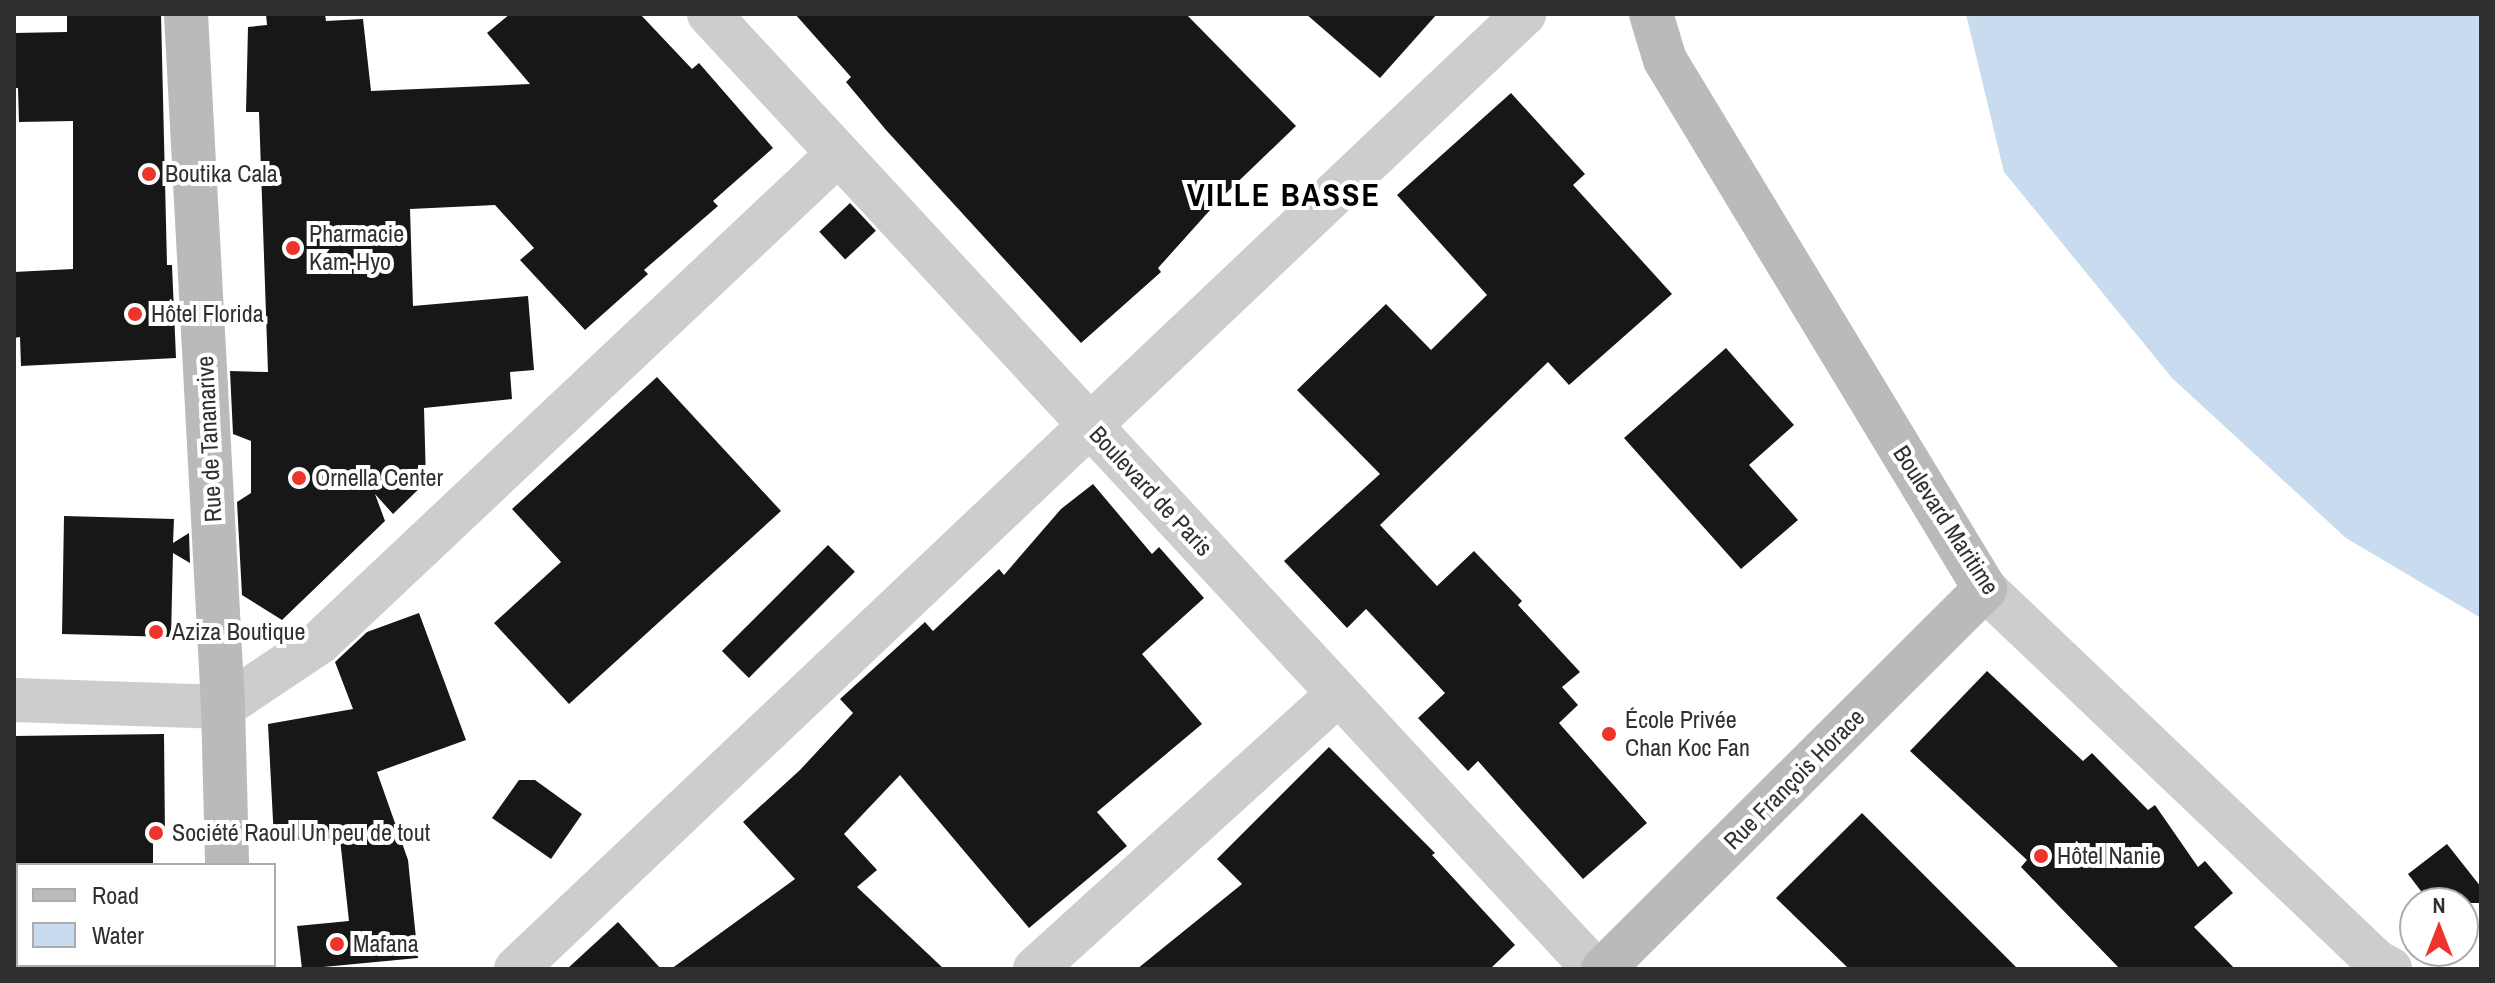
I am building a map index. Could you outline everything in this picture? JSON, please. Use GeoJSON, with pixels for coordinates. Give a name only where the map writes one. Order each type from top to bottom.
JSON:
{"type":"FeatureCollection","features":[{"type":"Feature","properties":{"kind":"street","name":"Rue de Tananarive"},"geometry":{"type":"LineString","coordinates":[[186,14],[223,707],[227,863]]}},
{"type":"Feature","properties":{"kind":"street","name":"Boulevard de Paris"},"geometry":{"type":"LineString","coordinates":[[709,14],[1594,969]]}},
{"type":"Feature","properties":{"kind":"street"},"geometry":{"type":"LineString","coordinates":[[516,969],[1524,14]]}},
{"type":"Feature","properties":{"kind":"street","name":"Boulevard Maritime"},"geometry":{"type":"LineString","coordinates":[[1651,14],[1665,60],[1985,589],[2377,962],[2390,969]]}},
{"type":"Feature","properties":{"kind":"street"},"geometry":{"type":"LineString","coordinates":[[14,700],[223,707],[320,642],[838,154]]}},
{"type":"Feature","properties":{"kind":"street","name":"Rue François Horace"},"geometry":{"type":"LineString","coordinates":[[1603,969],[1985,589]]}},
{"type":"Feature","properties":{"kind":"street"},"geometry":{"type":"LineString","coordinates":[[1035,969],[1338,694]]}},
{"type":"Feature","properties":{"kind":"water"},"geometry":{"type":"Polygon","coordinates":[[[1966,14],[2481,14],[2481,618],[2346,538],[2172,378],[2004,172],[1966,14]]]}},
{"type":"Feature","properties":{"kind":"building"},"geometry":{"type":"Polygon","coordinates":[[[67,14],[161,14],[167,265],[172,265],[176,358],[21,366],[20,337],[14,338],[14,272],[73,269],[73,121],[19,122],[18,88],[14,88],[14,33],[67,32],[67,14]]]}},
{"type":"Feature","properties":{"kind":"building"},"geometry":{"type":"Polygon","coordinates":[[[266,14],[325,14],[326,21],[363,19],[371,91],[530,84],[487,33],[510,14],[640,14],[692,69],[699,63],[773,148],[713,201],[718,206],[644,270],[648,274],[585,330],[520,260],[534,248],[495,205],[410,209],[413,306],[528,296],[534,370],[510,372],[512,399],[424,408],[426,482],[393,514],[375,494],[385,521],[282,620],[242,595],[237,502],[251,493],[251,441],[233,434],[230,371],[268,372],[259,112],[246,112],[248,27],[267,25],[266,14]]]}},
{"type":"Feature","properties":{"kind":"building"},"geometry":{"type":"Polygon","coordinates":[[[795,14],[1186,14],[1296,126],[1220,199],[1158,268],[1161,272],[1081,343],[886,130],[846,82],[851,77],[795,14]]]}},
{"type":"Feature","properties":{"kind":"building"},"geometry":{"type":"Polygon","coordinates":[[[1306,14],[1437,14],[1380,78],[1306,14]]]}},
{"type":"Feature","properties":{"kind":"building"},"geometry":{"type":"Polygon","coordinates":[[[1511,93],[1585,174],[1573,185],[1672,294],[1569,385],[1548,362],[1380,525],[1437,586],[1474,551],[1522,601],[1518,605],[1580,672],[1562,687],[1578,705],[1559,723],[1647,823],[1583,879],[1478,761],[1468,771],[1418,718],[1445,693],[1366,609],[1347,628],[1284,561],[1380,474],[1297,390],[1386,304],[1431,350],[1487,295],[1397,195],[1511,93]]]}},
{"type":"Feature","properties":{"kind":"building"},"geometry":{"type":"Polygon","coordinates":[[[850,203],[876,231],[845,259],[819,232],[850,203]]]}},
{"type":"Feature","properties":{"kind":"building"},"geometry":{"type":"Polygon","coordinates":[[[1726,348],[1794,425],[1749,465],[1798,520],[1741,569],[1624,438],[1726,348]]]}},
{"type":"Feature","properties":{"kind":"building"},"geometry":{"type":"Polygon","coordinates":[[[657,377],[781,511],[569,704],[494,623],[561,562],[512,509],[657,377]]]}},
{"type":"Feature","properties":{"kind":"building"},"geometry":{"type":"Polygon","coordinates":[[[1093,484],[1152,554],[1159,547],[1204,598],[1142,654],[1202,724],[1097,812],[1127,846],[1029,928],[900,775],[844,834],[877,870],[857,887],[944,969],[671,969],[795,879],[743,822],[800,770],[853,713],[840,699],[925,622],[933,631],[999,569],[1004,575],[1061,509],[1093,484]]]}},
{"type":"Feature","properties":{"kind":"building"},"geometry":{"type":"Polygon","coordinates":[[[64,516],[174,519],[173,543],[189,533],[190,563],[173,553],[171,637],[62,634],[64,516]]]}},
{"type":"Feature","properties":{"kind":"building"},"geometry":{"type":"Polygon","coordinates":[[[828,545],[855,572],[749,678],[722,651],[828,545]]]}},
{"type":"Feature","properties":{"kind":"building"},"geometry":{"type":"Polygon","coordinates":[[[419,613],[466,740],[377,772],[408,860],[418,958],[302,969],[297,926],[349,921],[340,839],[274,840],[268,724],[353,709],[335,662],[367,632],[419,613]]]}},
{"type":"Feature","properties":{"kind":"building"},"geometry":{"type":"Polygon","coordinates":[[[1987,671],[2083,761],[2092,753],[2148,810],[2155,805],[2198,867],[2205,861],[2233,893],[2194,927],[2235,969],[2120,969],[2021,867],[2027,860],[1910,751],[1987,671]]]}},
{"type":"Feature","properties":{"kind":"building"},"geometry":{"type":"Polygon","coordinates":[[[164,734],[165,838],[153,838],[153,863],[14,865],[14,736],[164,734]]]}},
{"type":"Feature","properties":{"kind":"building"},"geometry":{"type":"Polygon","coordinates":[[[1329,747],[1435,853],[1432,855],[1515,945],[1490,969],[1137,969],[1242,884],[1217,859],[1329,747]]]}},
{"type":"Feature","properties":{"kind":"building"},"geometry":{"type":"Polygon","coordinates":[[[519,780],[535,780],[582,814],[551,859],[492,818],[519,780]]]}},
{"type":"Feature","properties":{"kind":"building"},"geometry":{"type":"Polygon","coordinates":[[[1862,813],[2018,969],[1849,969],[1776,898],[1862,813]]]}},
{"type":"Feature","properties":{"kind":"building"},"geometry":{"type":"Polygon","coordinates":[[[2447,844],[2481,887],[2481,903],[2479,887],[2418,887],[2408,874],[2447,844]]]}},
{"type":"Feature","properties":{"kind":"building"},"geometry":{"type":"Polygon","coordinates":[[[618,922],[661,969],[567,969],[618,922]]]}},
{"type":"Feature","properties":{"kind":"place","name":"Boutika Cala"},"geometry":{"type":"Point","coordinates":[149,174]}},
{"type":"Feature","properties":{"kind":"place","name":"Pharmacie Kam-Hyo"},"geometry":{"type":"Point","coordinates":[293,248]}},
{"type":"Feature","properties":{"kind":"place","name":"Hôtel Florida"},"geometry":{"type":"Point","coordinates":[135,314]}},
{"type":"Feature","properties":{"kind":"place","name":"Ornella Center"},"geometry":{"type":"Point","coordinates":[299,478]}},
{"type":"Feature","properties":{"kind":"place","name":"Aziza Boutique"},"geometry":{"type":"Point","coordinates":[156,632]}},
{"type":"Feature","properties":{"kind":"place","name":"École Privée Chan Koc Fan"},"geometry":{"type":"Point","coordinates":[1609,734]}},
{"type":"Feature","properties":{"kind":"place","name":"Société Raoul Un peu de tout"},"geometry":{"type":"Point","coordinates":[156,833]}},
{"type":"Feature","properties":{"kind":"place","name":"Hôtel Nanie"},"geometry":{"type":"Point","coordinates":[2041,856]}},
{"type":"Feature","properties":{"kind":"place","name":"Mafana"},"geometry":{"type":"Point","coordinates":[337,944]}},
{"type":"Feature","properties":{"kind":"district","name":"VILLE BASSE"},"geometry":{"type":"Point","coordinates":[1284,195]}}]}
